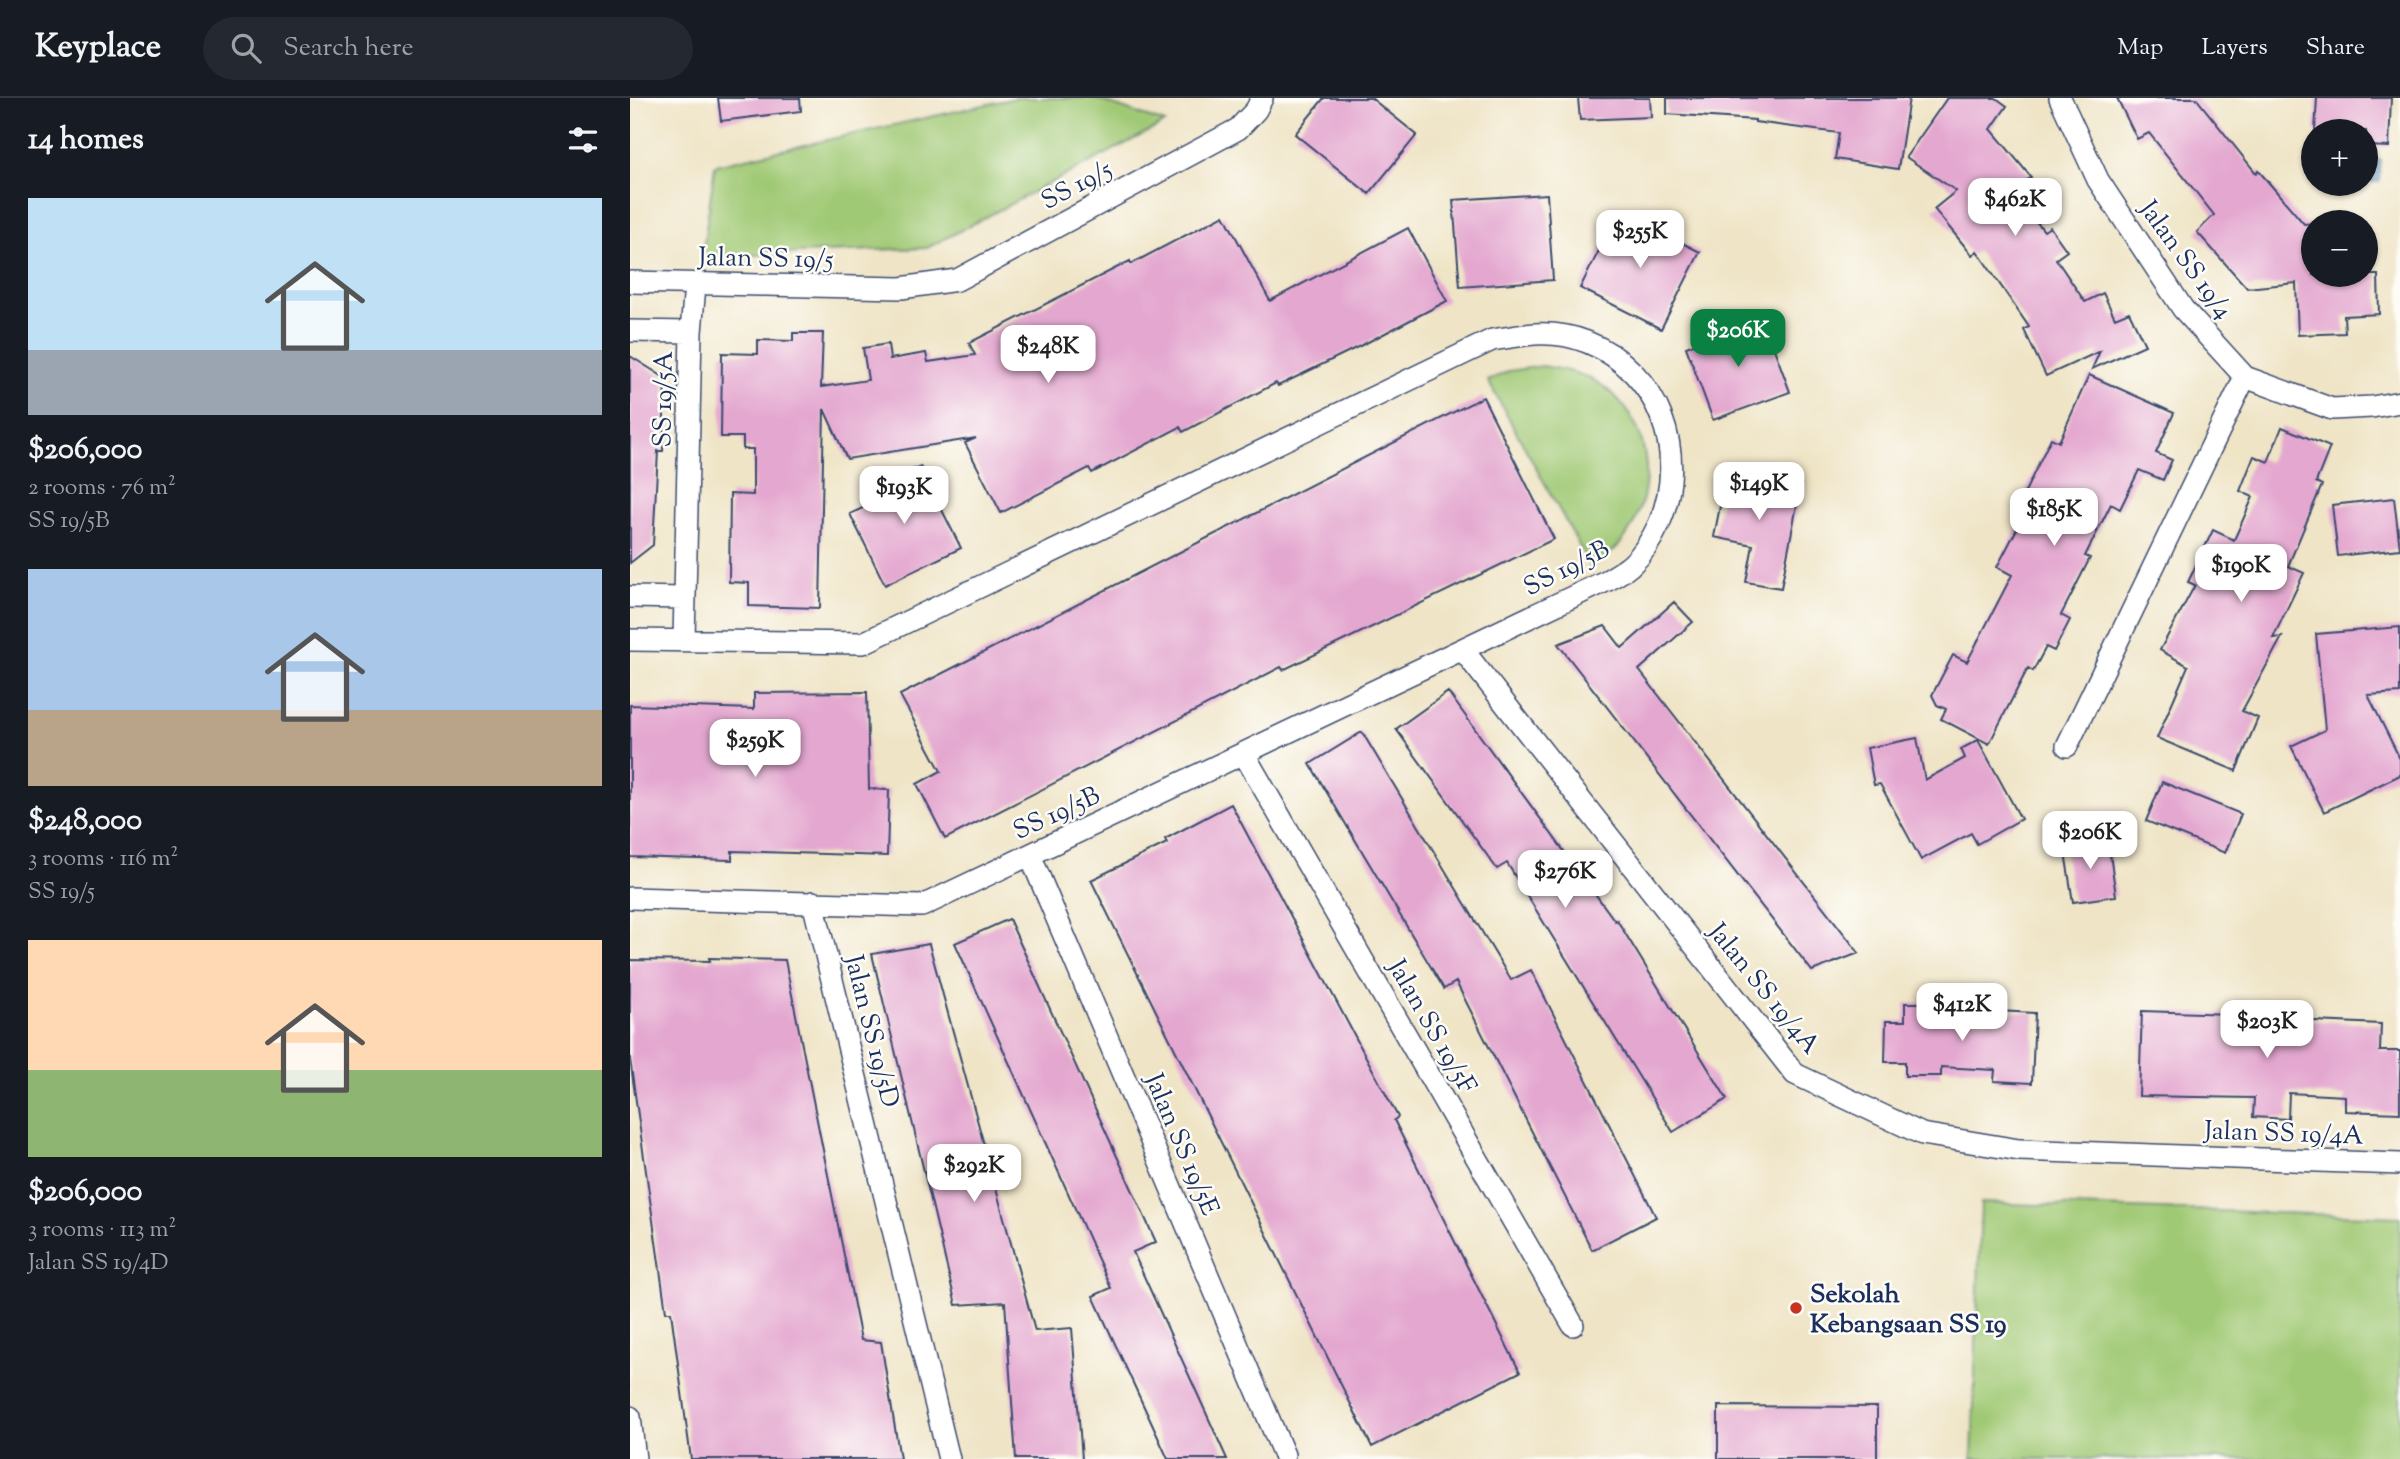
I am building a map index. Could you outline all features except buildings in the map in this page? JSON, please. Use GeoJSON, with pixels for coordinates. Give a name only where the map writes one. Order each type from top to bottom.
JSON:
{"type":"FeatureCollection","features":[{"type":"Feature","properties":{"kind":"street","name":"SS 19/5"},"geometry":{"type":"LineString","coordinates":[[901,288],[957,280],[1238,129],[1256,110],[1262,98]]}},
{"type":"Feature","properties":{"kind":"street","name":"Jalan SS 19/4"},"geometry":{"type":"LineString","coordinates":[[2060,98],[2098,180],[2169,288],[2183,309],[2245,377],[2332,408],[2372,407],[2400,402]]}},
{"type":"Feature","properties":{"kind":"street","name":"Jalan SS 19/5"},"geometry":{"type":"LineString","coordinates":[[630,282],[901,288]]}},
{"type":"Feature","properties":{"kind":"street","name":"SS 19/5A"},"geometry":{"type":"LineString","coordinates":[[684,640],[691,332],[695,285]]}},
{"type":"Feature","properties":{"kind":"street"},"geometry":{"type":"LineString","coordinates":[[630,331],[691,332]]}},
{"type":"Feature","properties":{"kind":"street","name":"SS 19/5B"},"geometry":{"type":"LineString","coordinates":[[630,640],[863,643],[1492,340],[1534,333],[1561,335],[1588,343],[1617,359],[1642,383],[1661,413],[1671,446],[1672,474],[1666,507],[1651,541],[1632,565],[1588,590],[922,906],[630,898]]}},
{"type":"Feature","properties":{"kind":"street"},"geometry":{"type":"LineString","coordinates":[[2067,746],[2245,377]]}},
{"type":"Feature","properties":{"kind":"street"},"geometry":{"type":"LineString","coordinates":[[630,597],[684,598]]}},
{"type":"Feature","properties":{"kind":"street","name":"Jalan SS 19/4A"},"geometry":{"type":"LineString","coordinates":[[1463,650],[1795,1074],[1922,1134],[2019,1150],[2400,1164]]}},
{"type":"Feature","properties":{"kind":"street","name":"Jalan SS 19/5F"},"geometry":{"type":"LineString","coordinates":[[1244,754],[1573,1325]]}},
{"type":"Feature","properties":{"kind":"street","name":"Jalan SS 19/5E"},"geometry":{"type":"LineString","coordinates":[[1030,855],[1284,1455]]}},
{"type":"Feature","properties":{"kind":"street","name":"Jalan SS 19/5D"},"geometry":{"type":"LineString","coordinates":[[813,902],[949,1459]]}},
{"type":"Feature","properties":{"kind":"street"},"geometry":{"type":"LineString","coordinates":[[630,1417],[635,1459]]}},
{"type":"Feature","properties":{"kind":"green space"},"geometry":{"type":"Polygon","coordinates":[[[1015,98],[1093,98],[1165,123],[927,248],[702,257],[715,165],[1015,98]]]}},
{"type":"Feature","properties":{"kind":"green space"},"geometry":{"type":"Polygon","coordinates":[[[1543,366],[1585,376],[1608,390],[1624,406],[1642,443],[1646,464],[1641,506],[1620,544],[1591,567],[1488,381],[1509,371],[1543,366]]]}},
{"type":"Feature","properties":{"kind":"green space"},"geometry":{"type":"Polygon","coordinates":[[[1981,1203],[2400,1217],[2400,1459],[1972,1459],[1981,1203]]]}},
{"type":"Feature","properties":{"kind":"water"},"geometry":{"type":"Polygon","coordinates":[[[2378,160],[2380,160],[2378,182],[2378,160]]]}},
{"type":"Feature","properties":{"kind":"place","name":"Sekolah Kebangsaan SS 19"},"geometry":{"type":"Point","coordinates":[1796,1308]}}]}
